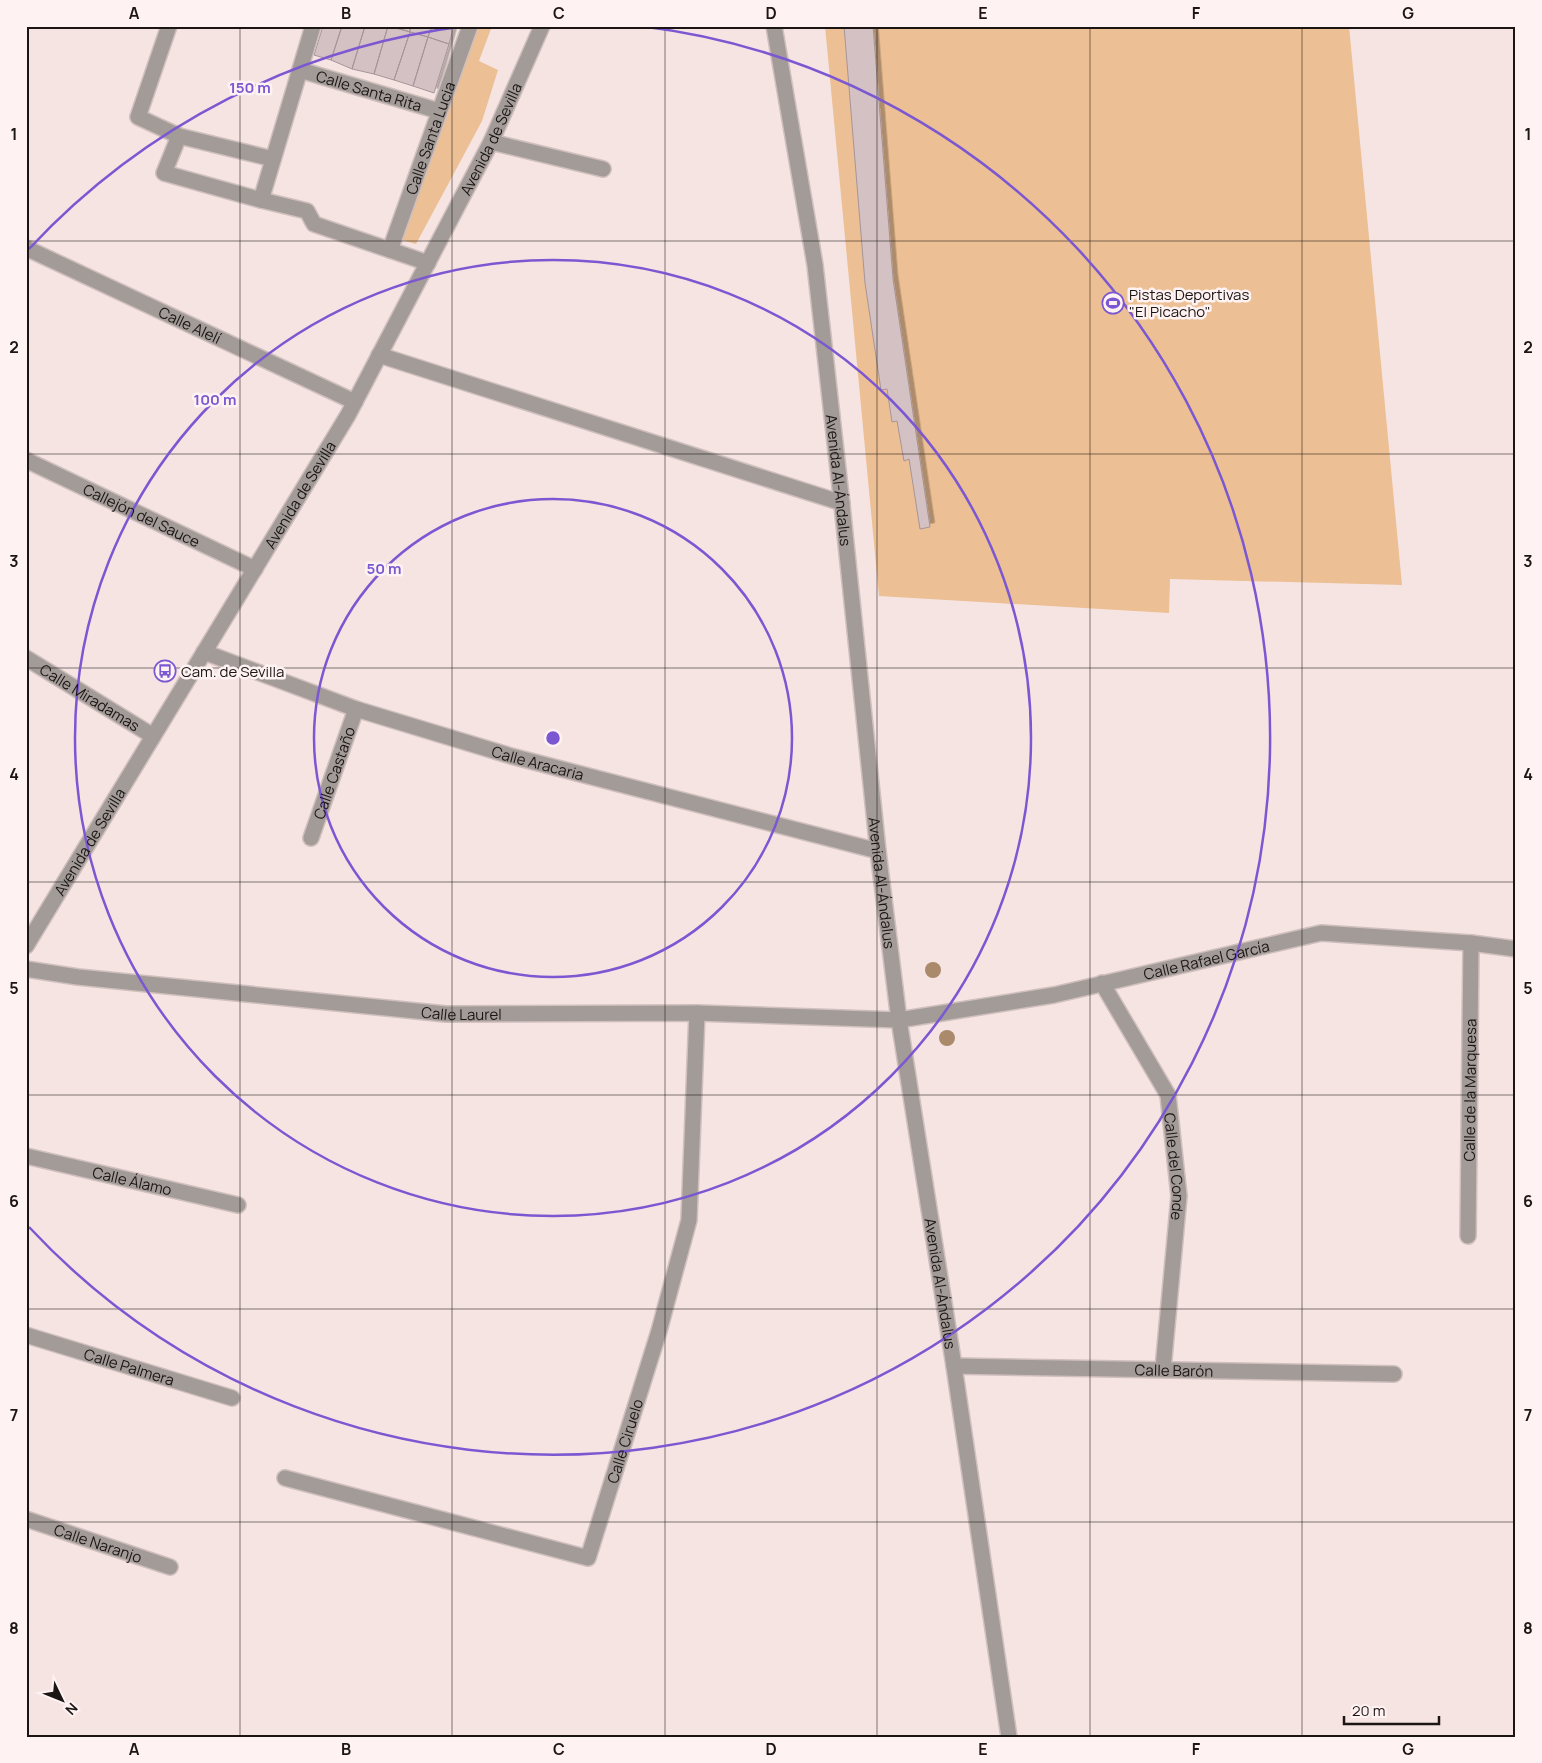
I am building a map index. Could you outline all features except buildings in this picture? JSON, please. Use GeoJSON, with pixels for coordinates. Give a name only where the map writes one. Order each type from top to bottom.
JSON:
{"type":"FeatureCollection","features":[{"type":"Feature","properties":{"kind":"street"},"geometry":{"type":"LineString","coordinates":[[169,26],[138,117],[179,136],[273,159]]}},
{"type":"Feature","properties":{"kind":"street"},"geometry":{"type":"LineString","coordinates":[[261,200],[313,26]]}},
{"type":"Feature","properties":{"kind":"street","name":"Calle Santa Lucia"},"geometry":{"type":"LineString","coordinates":[[390,250],[470,26]]}},
{"type":"Feature","properties":{"kind":"street","name":"Avenida de Sevilla"},"geometry":{"type":"LineString","coordinates":[[26,946],[355,402],[491,142],[542,26]]}},
{"type":"Feature","properties":{"kind":"street","name":"Avenida Al-Ándalus"},"geometry":{"type":"LineString","coordinates":[[774,26],[815,265],[842,502],[878,851],[899,1020],[954,1366],[1009,1737]]}},
{"type":"Feature","properties":{"kind":"street","name":"Calle Santa Rita"},"geometry":{"type":"LineString","coordinates":[[300,70],[440,111]]}},
{"type":"Feature","properties":{"kind":"street"},"geometry":{"type":"LineString","coordinates":[[179,136],[164,173],[307,211],[314,224],[428,263]]}},
{"type":"Feature","properties":{"kind":"street"},"geometry":{"type":"LineString","coordinates":[[491,142],[603,169]]}},
{"type":"Feature","properties":{"kind":"street","name":"Calle Alelí"},"geometry":{"type":"LineString","coordinates":[[26,248],[355,402]]}},
{"type":"Feature","properties":{"kind":"street"},"geometry":{"type":"LineString","coordinates":[[379,355],[842,502]]}},
{"type":"Feature","properties":{"kind":"street","name":"Callejón del Sauce"},"geometry":{"type":"LineString","coordinates":[[26,460],[255,569]]}},
{"type":"Feature","properties":{"kind":"street","name":"Calle Aracaria"},"geometry":{"type":"LineString","coordinates":[[204,652],[356,709],[511,756],[878,851]]}},
{"type":"Feature","properties":{"kind":"street","name":"Calle Miradamas"},"geometry":{"type":"LineString","coordinates":[[26,658],[153,736]]}},
{"type":"Feature","properties":{"kind":"street","name":"Calle Castaño"},"geometry":{"type":"LineString","coordinates":[[311,838],[356,709]]}},
{"type":"Feature","properties":{"kind":"street","name":"Calle Rafael García"},"geometry":{"type":"LineString","coordinates":[[899,1020],[1054,995],[1321,933],[1471,943],[1516,948]]}},
{"type":"Feature","properties":{"kind":"street","name":"Calle de la Marquesa"},"geometry":{"type":"LineString","coordinates":[[1468,1236],[1471,943]]}},
{"type":"Feature","properties":{"kind":"street","name":"Calle Laurel"},"geometry":{"type":"LineString","coordinates":[[26,968],[78,977],[446,1014],[696,1013],[899,1020]]}},
{"type":"Feature","properties":{"kind":"street","name":"Calle del Conde"},"geometry":{"type":"LineString","coordinates":[[1102,983],[1168,1095],[1179,1196],[1163,1369]]}},
{"type":"Feature","properties":{"kind":"street","name":"Calle Ciruelo"},"geometry":{"type":"LineString","coordinates":[[285,1478],[588,1558],[659,1330],[689,1220],[696,1013]]}},
{"type":"Feature","properties":{"kind":"street","name":"Calle Álamo"},"geometry":{"type":"LineString","coordinates":[[26,1156],[238,1205]]}},
{"type":"Feature","properties":{"kind":"street","name":"Calle Palmera"},"geometry":{"type":"LineString","coordinates":[[26,1335],[232,1398]]}},
{"type":"Feature","properties":{"kind":"street","name":"Calle Barón"},"geometry":{"type":"LineString","coordinates":[[954,1366],[1394,1374]]}},
{"type":"Feature","properties":{"kind":"street","name":"Calle Naranjo"},"geometry":{"type":"LineString","coordinates":[[26,1519],[170,1567]]}},
{"type":"Feature","properties":{"kind":"shaded area"},"geometry":{"type":"Polygon","coordinates":[[[475,26],[492,26],[479,61],[498,70],[482,121],[416,244],[402,240],[475,26]]]}},
{"type":"Feature","properties":{"kind":"shaded area","name":"Pistas Deportivas \"El Picacho\""},"geometry":{"type":"Polygon","coordinates":[[[825,26],[1349,26],[1402,585],[1170,579],[1169,613],[879,596],[825,26]]]}},
{"type":"Feature","properties":{"kind":"place","name":"Pistas Deportivas \"El Picacho\""},"geometry":{"type":"Point","coordinates":[1113,303]}},
{"type":"Feature","properties":{"kind":"place","name":"Cam. de Sevilla"},"geometry":{"type":"Point","coordinates":[165,671]}}]}
